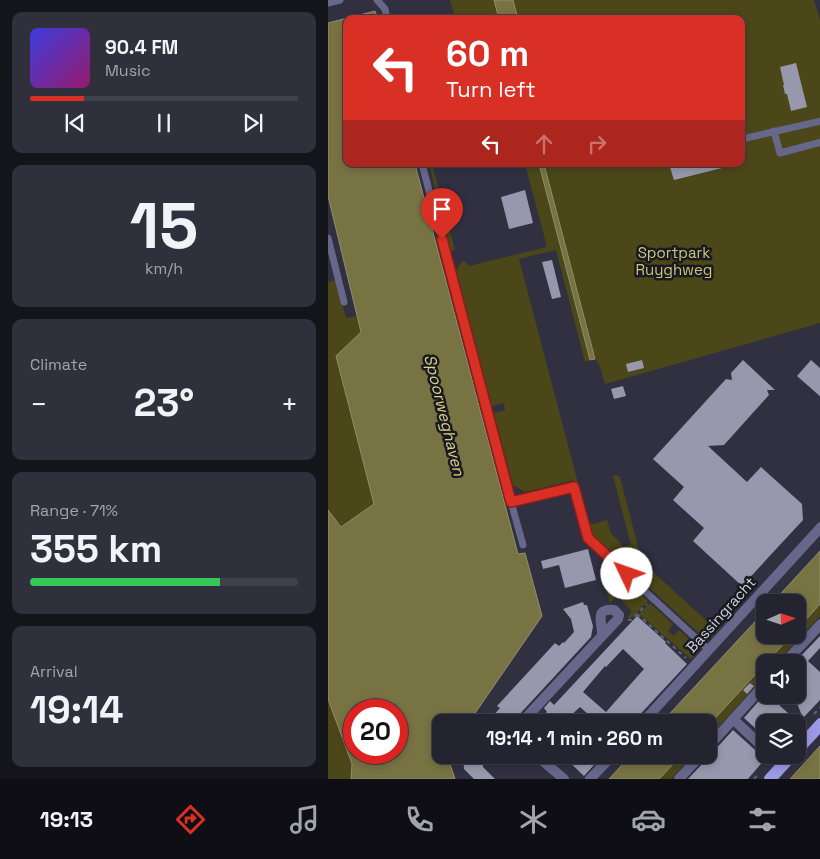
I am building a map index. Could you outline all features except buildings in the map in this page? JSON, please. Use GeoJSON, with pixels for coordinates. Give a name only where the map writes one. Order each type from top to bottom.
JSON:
{"type":"FeatureCollection","features":[{"type":"Feature","properties":{"kind":"main road"},"geometry":{"type":"LineString","coordinates":[[806,740],[820,724]]}},
{"type":"Feature","properties":{"kind":"main road"},"geometry":{"type":"LineString","coordinates":[[770,779],[782,765]]}},
{"type":"Feature","properties":{"kind":"street","name":"Bassingracht"},"geometry":{"type":"LineString","coordinates":[[650,714],[820,528]]}},
{"type":"Feature","properties":{"kind":"street"},"geometry":{"type":"LineString","coordinates":[[792,654],[820,624]]}},
{"type":"Feature","properties":{"kind":"street"},"geometry":{"type":"LineString","coordinates":[[529,714],[602,636]]}},
{"type":"Feature","properties":{"kind":"street"},"geometry":{"type":"LineString","coordinates":[[717,737],[756,694]]}},
{"type":"Feature","properties":{"kind":"street"},"geometry":{"type":"LineString","coordinates":[[733,719],[756,741]]}},
{"type":"Feature","properties":{"kind":"street"},"geometry":{"type":"LineString","coordinates":[[546,764],[564,779]]}},
{"type":"Feature","properties":{"kind":"street"},"geometry":{"type":"LineString","coordinates":[[590,779],[604,764]]}},
{"type":"Feature","properties":{"kind":"street"},"geometry":{"type":"LineString","coordinates":[[679,779],[693,764]]}},
{"type":"Feature","properties":{"kind":"lane"},"geometry":{"type":"LineString","coordinates":[[328,3],[340,0]]}},
{"type":"Feature","properties":{"kind":"lane"},"geometry":{"type":"LineString","coordinates":[[377,0],[385,9],[387,15]]}},
{"type":"Feature","properties":{"kind":"lane"},"geometry":{"type":"LineString","coordinates":[[745,138],[820,121]]}},
{"type":"Feature","properties":{"kind":"lane"},"geometry":{"type":"LineString","coordinates":[[774,131],[780,153],[820,142]]}},
{"type":"Feature","properties":{"kind":"lane"},"geometry":{"type":"LineString","coordinates":[[423,167],[523,545]]}},
{"type":"Feature","properties":{"kind":"lane"},"geometry":{"type":"LineString","coordinates":[[328,238],[344,302]]}},
{"type":"Feature","properties":{"kind":"lane"},"geometry":{"type":"LineString","coordinates":[[511,502],[574,487],[588,538],[709,650]]}},
{"type":"Feature","properties":{"kind":"path"},"geometry":{"type":"LineString","coordinates":[[653,598],[637,614],[695,666]]}},
{"type":"Feature","properties":{"kind":"green space"},"geometry":{"type":"Polygon","coordinates":[[[450,0],[494,0],[498,15],[454,15],[450,0]]]}},
{"type":"Feature","properties":{"kind":"green space","name":"Sportpark Ruyghweg"},"geometry":{"type":"Polygon","coordinates":[[[513,0],[814,0],[821,23],[820,323],[605,384],[599,364],[595,359],[545,167],[745,167],[745,15],[517,15],[513,0]]]}},
{"type":"Feature","properties":{"kind":"green space"},"geometry":{"type":"Polygon","coordinates":[[[430,167],[433,167],[455,250],[451,251],[430,167]]]}},
{"type":"Feature","properties":{"kind":"green space"},"geometry":{"type":"Polygon","coordinates":[[[526,167],[540,167],[590,360],[585,362],[556,250],[519,259],[589,525],[607,520],[611,533],[621,543],[622,547],[631,545],[613,476],[620,477],[642,562],[708,622],[712,617],[722,626],[710,639],[703,637],[592,535],[586,522],[574,480],[525,492],[513,485],[494,413],[505,410],[504,403],[492,406],[456,270],[463,260],[469,266],[547,247],[526,167]]]}},
{"type":"Feature","properties":{"kind":"green space"},"geometry":{"type":"Polygon","coordinates":[[[336,280],[346,318],[357,316],[361,332],[336,357],[374,504],[341,527],[328,510],[328,282],[336,280]]]}},
{"type":"Feature","properties":{"kind":"green space"},"geometry":{"type":"Polygon","coordinates":[[[617,573],[648,601],[630,619],[628,617],[632,611],[617,596],[610,603],[607,593],[615,591],[617,573]]]}},
{"type":"Feature","properties":{"kind":"green space"},"geometry":{"type":"Polygon","coordinates":[[[650,603],[673,624],[668,631],[674,636],[679,630],[699,648],[700,650],[691,659],[639,614],[650,603]]]}},
{"type":"Feature","properties":{"kind":"green space"},"geometry":{"type":"Polygon","coordinates":[[[820,604],[820,616],[806,631],[806,620],[820,604]]]}},
{"type":"Feature","properties":{"kind":"green space"},"geometry":{"type":"Polygon","coordinates":[[[784,644],[794,644],[784,654],[774,654],[784,644]]]}},
{"type":"Feature","properties":{"kind":"green space"},"geometry":{"type":"Polygon","coordinates":[[[756,674],[756,686],[717,728],[717,716],[756,674]]]}},
{"type":"Feature","properties":{"kind":"green space"},"geometry":{"type":"Polygon","coordinates":[[[328,699],[343,740],[343,764],[352,764],[351,779],[328,779],[328,699]]]}},
{"type":"Feature","properties":{"kind":"green space"},"geometry":{"type":"Polygon","coordinates":[[[673,764],[685,764],[671,779],[659,779],[673,764]]]}},
{"type":"Feature","properties":{"kind":"water"},"geometry":{"type":"Polygon","coordinates":[[[494,0],[513,0],[517,15],[498,15],[494,0]]]}},
{"type":"Feature","properties":{"kind":"water"},"geometry":{"type":"Polygon","coordinates":[[[375,11],[376,15],[359,15],[375,11]]]}},
{"type":"Feature","properties":{"kind":"water","name":"Spoorweghaven"},"geometry":{"type":"Polygon","coordinates":[[[343,19],[343,167],[416,167],[518,554],[525,553],[542,616],[475,714],[432,714],[432,764],[450,764],[455,779],[351,779],[352,764],[408,764],[408,699],[343,699],[343,740],[328,699],[328,510],[341,527],[374,504],[336,356],[361,332],[328,196],[328,23],[343,19]]]}},
{"type":"Feature","properties":{"kind":"water"},"geometry":{"type":"Polygon","coordinates":[[[540,167],[545,167],[595,359],[590,360],[540,167]]]}},
{"type":"Feature","properties":{"kind":"water"},"geometry":{"type":"Polygon","coordinates":[[[820,551],[820,604],[806,620],[806,594],[780,594],[820,551]]]}},
{"type":"Feature","properties":{"kind":"water"},"geometry":{"type":"Polygon","coordinates":[[[756,621],[756,644],[784,644],[774,654],[756,654],[756,674],[717,716],[717,714],[669,714],[756,621]]]}},
{"type":"Feature","properties":{"kind":"water"},"geometry":{"type":"Polygon","coordinates":[[[820,746],[820,779],[790,779],[804,764],[806,764],[806,761],[820,746]]]}},
{"type":"Feature","properties":{"kind":"water"},"geometry":{"type":"Polygon","coordinates":[[[623,764],[673,764],[659,779],[609,779],[623,764]]]}},
{"type":"Feature","properties":{"kind":"route"},"geometry":{"type":"LineString","coordinates":[[442,239],[511,502],[574,487],[588,538],[627,574]]}}]}
